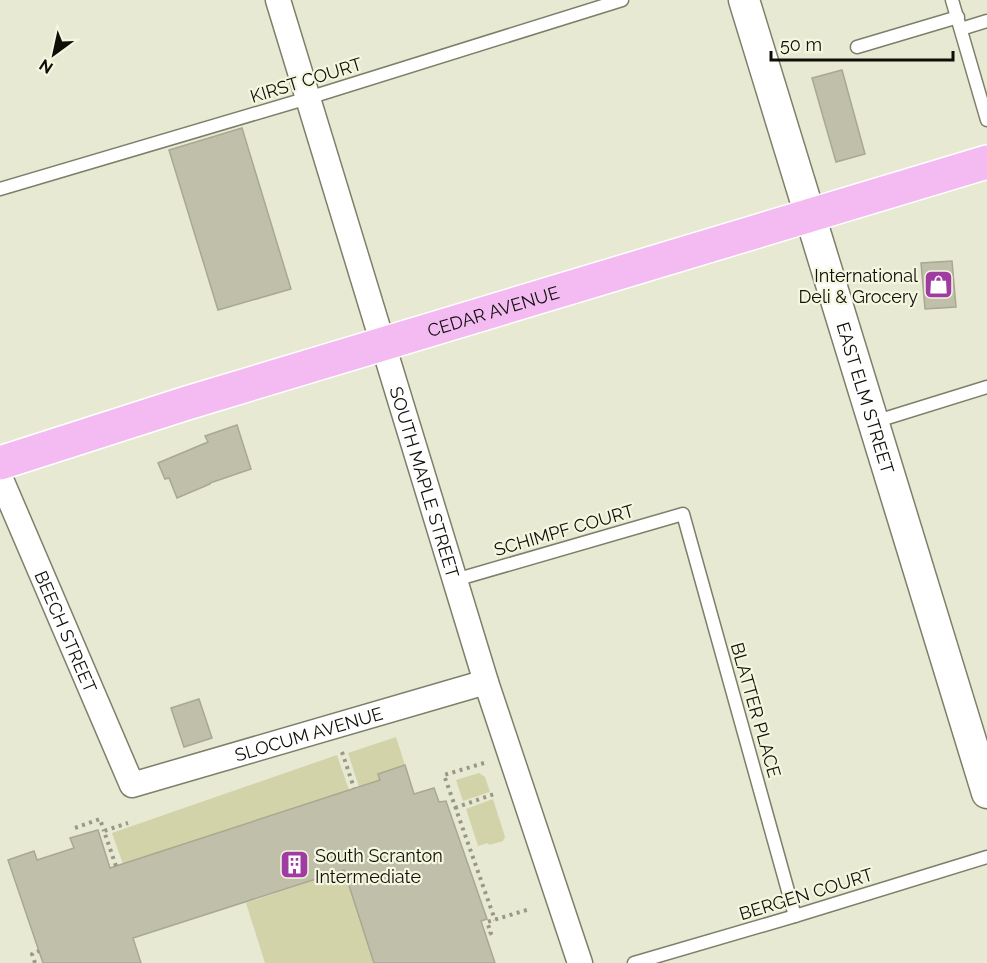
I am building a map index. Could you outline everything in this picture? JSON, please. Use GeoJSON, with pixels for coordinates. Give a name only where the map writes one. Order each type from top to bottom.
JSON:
{"type":"FeatureCollection","features":[{"type":"Feature","properties":{"kind":"main road","name":"CEDAR AVENUE"},"geometry":{"type":"LineString","coordinates":[[0,463],[187,403],[987,162]]}},
{"type":"Feature","properties":{"kind":"street","name":"SOUTH MAPLE STREET"},"geometry":{"type":"LineString","coordinates":[[278,0],[486,682],[580,963]]}},
{"type":"Feature","properties":{"kind":"street","name":"EAST ELM STREET"},"geometry":{"type":"LineString","coordinates":[[744,0],[987,793]]}},
{"type":"Feature","properties":{"kind":"street","name":"BEECH STREET"},"geometry":{"type":"LineString","coordinates":[[0,477],[132,785]]}},
{"type":"Feature","properties":{"kind":"street","name":"SLOCUM AVENUE"},"geometry":{"type":"LineString","coordinates":[[132,785],[486,682]]}},
{"type":"Feature","properties":{"kind":"lane","name":"KIRST COURT"},"geometry":{"type":"LineString","coordinates":[[0,189],[308,99],[621,0]]}},
{"type":"Feature","properties":{"kind":"lane"},"geometry":{"type":"LineString","coordinates":[[952,0],[987,120]]}},
{"type":"Feature","properties":{"kind":"lane"},"geometry":{"type":"LineString","coordinates":[[857,47],[959,23],[987,21]]}},
{"type":"Feature","properties":{"kind":"lane"},"geometry":{"type":"LineString","coordinates":[[873,423],[987,387]]}},
{"type":"Feature","properties":{"kind":"lane","name":"SCHIMPF COURT"},"geometry":{"type":"LineString","coordinates":[[455,580],[683,514]]}},
{"type":"Feature","properties":{"kind":"lane","name":"BLATTER PLACE"},"geometry":{"type":"LineString","coordinates":[[683,514],[795,916]]}},
{"type":"Feature","properties":{"kind":"lane","name":"BERGEN COURT"},"geometry":{"type":"LineString","coordinates":[[634,963],[987,857]]}},
{"type":"Feature","properties":{"kind":"path"},"geometry":{"type":"LineString","coordinates":[[342,752],[354,789]]}},
{"type":"Feature","properties":{"kind":"path"},"geometry":{"type":"LineString","coordinates":[[484,763],[444,775],[495,920]]}},
{"type":"Feature","properties":{"kind":"path"},"geometry":{"type":"LineString","coordinates":[[455,808],[494,794]]}},
{"type":"Feature","properties":{"kind":"path"},"geometry":{"type":"LineString","coordinates":[[75,828],[100,819],[116,866]]}},
{"type":"Feature","properties":{"kind":"path"},"geometry":{"type":"LineString","coordinates":[[104,831],[128,823]]}},
{"type":"Feature","properties":{"kind":"path"},"geometry":{"type":"LineString","coordinates":[[489,934],[491,933],[487,922],[530,909]]}},
{"type":"Feature","properties":{"kind":"path"},"geometry":{"type":"LineString","coordinates":[[35,963],[32,954],[39,951]]}},
{"type":"Feature","properties":{"kind":"green space"},"geometry":{"type":"Polygon","coordinates":[[[396,737],[405,765],[378,774],[380,780],[359,787],[348,753],[396,737]]]}},
{"type":"Feature","properties":{"kind":"green space"},"geometry":{"type":"Polygon","coordinates":[[[337,755],[349,790],[123,864],[112,833],[337,755]]]}},
{"type":"Feature","properties":{"kind":"green space"},"geometry":{"type":"Polygon","coordinates":[[[479,773],[485,777],[490,792],[463,801],[456,780],[479,773]]]}},
{"type":"Feature","properties":{"kind":"green space"},"geometry":{"type":"Polygon","coordinates":[[[493,799],[505,837],[503,841],[478,846],[466,809],[493,799]]]}},
{"type":"Feature","properties":{"kind":"green space"},"geometry":{"type":"Polygon","coordinates":[[[344,870],[374,963],[265,963],[246,903],[344,870]]]}},
{"type":"Feature","properties":{"kind":"building"},"geometry":{"type":"Polygon","coordinates":[[[842,70],[865,154],[836,162],[812,78],[842,70]]]}},
{"type":"Feature","properties":{"kind":"building"},"geometry":{"type":"Polygon","coordinates":[[[242,128],[291,289],[218,310],[169,150],[242,128]]]}},
{"type":"Feature","properties":{"kind":"building","name":"International Deli & Grocery"},"geometry":{"type":"Polygon","coordinates":[[[952,261],[956,307],[925,309],[921,263],[952,261]]]}},
{"type":"Feature","properties":{"kind":"building"},"geometry":{"type":"Polygon","coordinates":[[[237,425],[251,469],[210,483],[177,498],[169,478],[165,479],[158,463],[208,442],[205,436],[237,425]]]}},
{"type":"Feature","properties":{"kind":"building"},"geometry":{"type":"Polygon","coordinates":[[[199,699],[212,738],[184,747],[171,708],[199,699]]]}},
{"type":"Feature","properties":{"kind":"building","name":"South Scranton Intermediate"},"geometry":{"type":"Polygon","coordinates":[[[405,765],[414,794],[434,788],[439,802],[446,801],[487,919],[481,921],[495,963],[374,963],[344,870],[133,938],[141,963],[43,963],[8,860],[34,851],[37,860],[74,848],[70,838],[98,830],[110,868],[380,780],[378,774],[405,765]]]}},
{"type":"Feature","properties":{"kind":"place","name":"International Deli & Grocery"},"geometry":{"type":"Point","coordinates":[939,285]}},
{"type":"Feature","properties":{"kind":"place","name":"South Scranton Intermediate"},"geometry":{"type":"Point","coordinates":[294,865]}}]}
